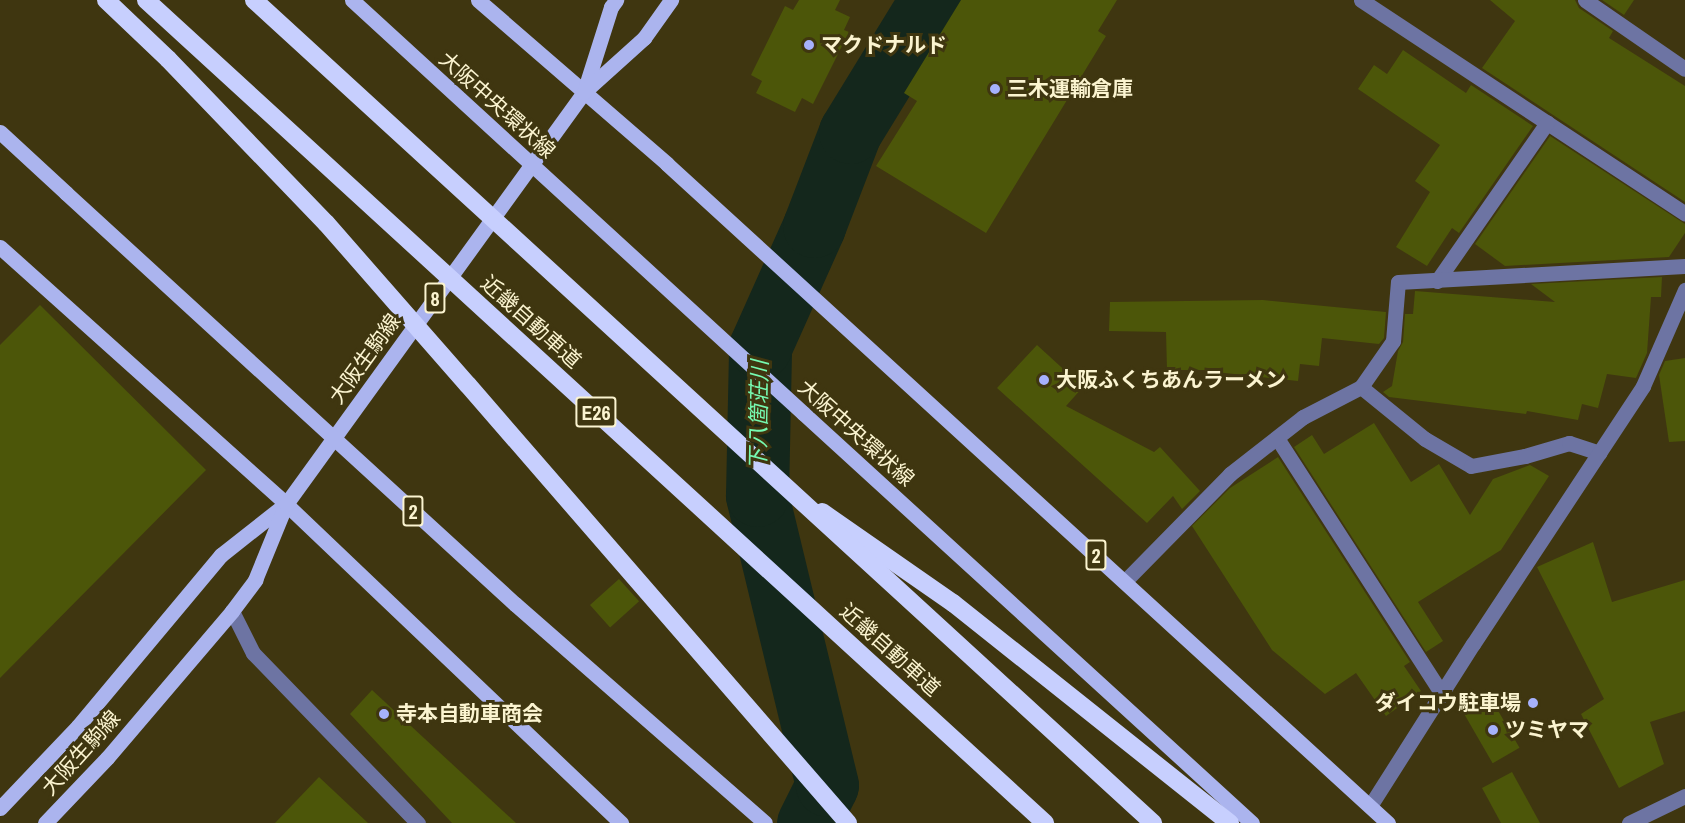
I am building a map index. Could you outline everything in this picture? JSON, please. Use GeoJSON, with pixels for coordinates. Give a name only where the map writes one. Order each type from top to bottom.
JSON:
{"type":"FeatureCollection","features":[{"type":"Feature","properties":{"kind":"highway"},"geometry":{"type":"LineString","coordinates":[[106,0],[168,59],[326,223],[848,823]]}},
{"type":"Feature","properties":{"kind":"highway","name":"近畿自動車道"},"geometry":{"type":"LineString","coordinates":[[146,0],[1045,823]]}},
{"type":"Feature","properties":{"kind":"highway"},"geometry":{"type":"LineString","coordinates":[[254,0],[1153,823]]}},
{"type":"Feature","properties":{"kind":"highway"},"geometry":{"type":"LineString","coordinates":[[788,489],[953,603],[1230,823]]}},
{"type":"Feature","properties":{"kind":"main road","name":"大阪中央環状線"},"geometry":{"type":"LineString","coordinates":[[352,0],[1252,823]]}},
{"type":"Feature","properties":{"kind":"main road","name":"2"},"geometry":{"type":"LineString","coordinates":[[478,0],[803,287],[1388,823]]}},
{"type":"Feature","properties":{"kind":"main road","name":"大阪生駒線"},"geometry":{"type":"LineString","coordinates":[[584,92],[611,7],[616,0]]}},
{"type":"Feature","properties":{"kind":"main road","name":"大阪生駒線"},"geometry":{"type":"LineString","coordinates":[[45,823],[107,758],[232,611],[255,580],[286,504],[584,92],[644,38],[670,0]]}},
{"type":"Feature","properties":{"kind":"main road","name":"2"},"geometry":{"type":"LineString","coordinates":[[0,132],[515,604],[765,823]]}},
{"type":"Feature","properties":{"kind":"main road"},"geometry":{"type":"LineString","coordinates":[[0,247],[286,504],[621,823]]}},
{"type":"Feature","properties":{"kind":"main road","name":"大阪生駒線"},"geometry":{"type":"LineString","coordinates":[[0,808],[78,726],[221,555],[286,504]]}},
{"type":"Feature","properties":{"kind":"street"},"geometry":{"type":"LineString","coordinates":[[1361,0],[1685,214]]}},
{"type":"Feature","properties":{"kind":"street"},"geometry":{"type":"LineString","coordinates":[[1585,0],[1685,69]]}},
{"type":"Feature","properties":{"kind":"street"},"geometry":{"type":"LineString","coordinates":[[1437,281],[1547,123]]}},
{"type":"Feature","properties":{"kind":"street"},"geometry":{"type":"LineString","coordinates":[[1125,582],[1230,474],[1303,417],[1361,387],[1393,341],[1398,282],[1685,266]]}},
{"type":"Feature","properties":{"kind":"street"},"geometry":{"type":"LineString","coordinates":[[1370,806],[1643,386],[1685,290]]}},
{"type":"Feature","properties":{"kind":"street"},"geometry":{"type":"LineString","coordinates":[[1361,387],[1425,439],[1471,466],[1525,456],[1569,443],[1599,453]]}},
{"type":"Feature","properties":{"kind":"street"},"geometry":{"type":"LineString","coordinates":[[1277,438],[1442,694]]}},
{"type":"Feature","properties":{"kind":"street"},"geometry":{"type":"LineString","coordinates":[[232,611],[253,652],[418,823]]}},
{"type":"Feature","properties":{"kind":"street"},"geometry":{"type":"LineString","coordinates":[[1629,823],[1685,796]]}},
{"type":"Feature","properties":{"kind":"building"},"geometry":{"type":"Polygon","coordinates":[[[799,0],[840,0],[835,10],[850,17],[844,30],[849,32],[813,104],[802,98],[795,112],[756,93],[762,81],[751,75],[785,6],[793,10],[799,0]]]}},
{"type":"Feature","properties":{"kind":"building"},"geometry":{"type":"Polygon","coordinates":[[[961,0],[1117,0],[1098,31],[1106,36],[986,233],[876,166],[917,101],[904,93],[961,0]]]}},
{"type":"Feature","properties":{"kind":"building"},"geometry":{"type":"Polygon","coordinates":[[[1490,0],[1575,0],[1579,8],[1613,31],[1609,38],[1685,86],[1685,202],[1482,68],[1515,21],[1490,0]]]}},
{"type":"Feature","properties":{"kind":"building"},"geometry":{"type":"Polygon","coordinates":[[[1602,0],[1634,0],[1624,15],[1602,0]]]}},
{"type":"Feature","properties":{"kind":"building"},"geometry":{"type":"Polygon","coordinates":[[[1403,50],[1466,93],[1471,85],[1533,126],[1459,233],[1452,228],[1427,266],[1396,247],[1430,192],[1415,181],[1440,145],[1358,89],[1374,65],[1387,74],[1403,50]]]}},
{"type":"Feature","properties":{"kind":"building"},"geometry":{"type":"Polygon","coordinates":[[[1550,136],[1685,224],[1685,233],[1669,257],[1505,266],[1475,244],[1550,136]]]}},
{"type":"Feature","properties":{"kind":"building"},"geometry":{"type":"Polygon","coordinates":[[[1662,277],[1661,297],[1651,297],[1647,353],[1636,378],[1607,374],[1598,408],[1582,404],[1578,420],[1527,411],[1526,414],[1389,397],[1383,392],[1392,386],[1398,351],[1403,342],[1405,314],[1413,314],[1415,291],[1555,302],[1531,284],[1662,277]]]}},
{"type":"Feature","properties":{"kind":"building"},"geometry":{"type":"Polygon","coordinates":[[[1263,300],[1386,312],[1384,338],[1379,344],[1322,338],[1319,366],[1300,364],[1298,381],[1216,372],[1216,370],[1167,370],[1166,332],[1109,331],[1110,302],[1263,300]]]}},
{"type":"Feature","properties":{"kind":"building"},"geometry":{"type":"Polygon","coordinates":[[[40,305],[206,470],[0,678],[0,345],[40,305]]]}},
{"type":"Feature","properties":{"kind":"building"},"geometry":{"type":"Polygon","coordinates":[[[1037,345],[1083,387],[1066,406],[1154,452],[1160,447],[1200,491],[1182,509],[1173,496],[1147,523],[997,388],[1037,345]]]}},
{"type":"Feature","properties":{"kind":"building"},"geometry":{"type":"Polygon","coordinates":[[[1685,358],[1685,441],[1669,442],[1659,375],[1665,361],[1685,358]]]}},
{"type":"Feature","properties":{"kind":"building"},"geometry":{"type":"Polygon","coordinates":[[[1374,423],[1411,482],[1439,464],[1470,515],[1493,479],[1530,465],[1549,476],[1501,550],[1418,602],[1443,641],[1426,652],[1294,447],[1312,435],[1324,454],[1374,423]]]}},
{"type":"Feature","properties":{"kind":"building"},"geometry":{"type":"Polygon","coordinates":[[[1278,457],[1410,662],[1404,666],[1421,691],[1386,716],[1356,673],[1325,694],[1272,650],[1192,526],[1230,488],[1278,457]]]}},
{"type":"Feature","properties":{"kind":"building"},"geometry":{"type":"Polygon","coordinates":[[[1593,542],[1612,602],[1685,580],[1685,711],[1650,722],[1664,764],[1619,788],[1581,714],[1604,699],[1537,567],[1593,542]]]}},
{"type":"Feature","properties":{"kind":"building"},"geometry":{"type":"Polygon","coordinates":[[[619,579],[639,601],[610,627],[590,605],[619,579]]]}},
{"type":"Feature","properties":{"kind":"building"},"geometry":{"type":"Polygon","coordinates":[[[372,690],[516,823],[452,823],[350,714],[372,690]]]}},
{"type":"Feature","properties":{"kind":"building"},"geometry":{"type":"Polygon","coordinates":[[[1489,695],[1520,748],[1493,763],[1462,710],[1489,695]]]}},
{"type":"Feature","properties":{"kind":"building"},"geometry":{"type":"Polygon","coordinates":[[[1512,772],[1540,823],[1501,823],[1482,788],[1512,772]]]}},
{"type":"Feature","properties":{"kind":"building"},"geometry":{"type":"Polygon","coordinates":[[[319,777],[368,823],[275,823],[319,777]]]}},
{"type":"Feature","properties":{"kind":"waterway","name":"下八箇荘川"},"geometry":{"type":"LineString","coordinates":[[808,823],[827,785],[757,495],[760,347],[814,226],[850,132],[931,0]]}},
{"type":"Feature","properties":{"kind":"place","name":"マクドナルド"},"geometry":{"type":"Point","coordinates":[809,45]}},
{"type":"Feature","properties":{"kind":"place","name":"三木運輸倉庫"},"geometry":{"type":"Point","coordinates":[995,89]}},
{"type":"Feature","properties":{"kind":"place","name":"大阪ふくちあんラーメン"},"geometry":{"type":"Point","coordinates":[1044,380]}},
{"type":"Feature","properties":{"kind":"place","name":"ダイコウ駐車場"},"geometry":{"type":"Point","coordinates":[1533,703]}},
{"type":"Feature","properties":{"kind":"place","name":"寺本自動車商会"},"geometry":{"type":"Point","coordinates":[384,714]}},
{"type":"Feature","properties":{"kind":"place","name":"ツミヤマ"},"geometry":{"type":"Point","coordinates":[1493,730]}}]}
